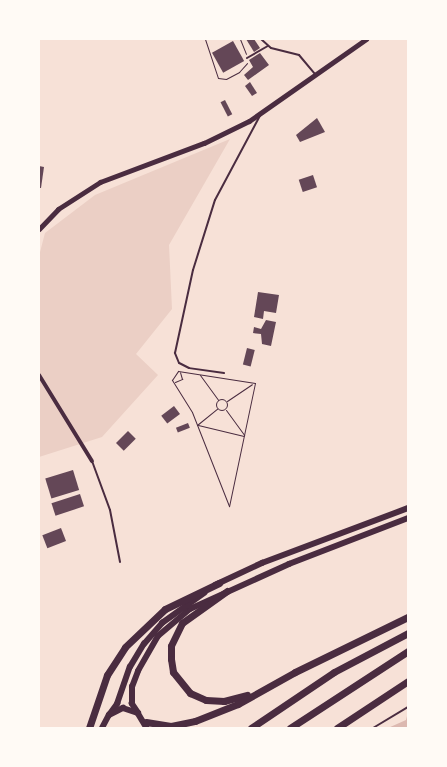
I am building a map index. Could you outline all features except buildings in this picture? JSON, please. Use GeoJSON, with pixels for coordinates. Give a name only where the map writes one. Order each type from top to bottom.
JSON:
{"type":"FeatureCollection","features":[{"type":"Feature","properties":{"kind":"highway"},"geometry":{"type":"LineString","coordinates":[[89,728],[106,675],[125,647],[165,610],[219,583]]}},
{"type":"Feature","properties":{"kind":"highway"},"geometry":{"type":"LineString","coordinates":[[227,591],[182,623],[170,646],[173,672],[190,693],[206,700],[224,701],[266,688]]}},
{"type":"Feature","properties":{"kind":"highway"},"geometry":{"type":"LineString","coordinates":[[147,725],[171,726],[195,721],[266,688],[408,616]]}},
{"type":"Feature","properties":{"kind":"highway"},"geometry":{"type":"LineString","coordinates":[[251,728],[334,672],[408,633]]}},
{"type":"Feature","properties":{"kind":"highway"},"geometry":{"type":"LineString","coordinates":[[290,728],[408,651]]}},
{"type":"Feature","properties":{"kind":"highway"},"geometry":{"type":"LineString","coordinates":[[337,728],[408,681]]}},
{"type":"Feature","properties":{"kind":"main road"},"geometry":{"type":"LineString","coordinates":[[102,728],[117,704],[135,658],[152,634],[174,613],[219,583],[270,560],[408,508]]}},
{"type":"Feature","properties":{"kind":"main road"},"geometry":{"type":"LineString","coordinates":[[147,725],[132,704],[132,687],[158,636],[190,609],[333,545],[408,518]]}},
{"type":"Feature","properties":{"kind":"main road"},"geometry":{"type":"LineString","coordinates":[[109,715],[123,708],[138,713]]}},
{"type":"Feature","properties":{"kind":"street"},"geometry":{"type":"LineString","coordinates":[[39,229],[58,209],[100,182],[204,143],[261,114],[366,39]]}},
{"type":"Feature","properties":{"kind":"street"},"geometry":{"type":"LineString","coordinates":[[39,375],[92,461]]}},
{"type":"Feature","properties":{"kind":"lane"},"geometry":{"type":"LineString","coordinates":[[261,39],[268,46],[299,56],[315,74]]}},
{"type":"Feature","properties":{"kind":"lane"},"geometry":{"type":"LineString","coordinates":[[247,58],[268,46]]}},
{"type":"Feature","properties":{"kind":"lane"},"geometry":{"type":"LineString","coordinates":[[224,373],[189,368],[178,363],[175,354],[192,270],[215,200],[261,114]]}},
{"type":"Feature","properties":{"kind":"lane"},"geometry":{"type":"LineString","coordinates":[[92,461],[110,510],[120,562]]}},
{"type":"Feature","properties":{"kind":"lane"},"geometry":{"type":"LineString","coordinates":[[373,728],[408,707]]}},
{"type":"Feature","properties":{"kind":"path"},"geometry":{"type":"LineString","coordinates":[[205,39],[218,78],[226,79],[240,72],[245,67],[247,58],[240,39]]}},
{"type":"Feature","properties":{"kind":"path"},"geometry":{"type":"LineString","coordinates":[[178,371],[253,383]]}},
{"type":"Feature","properties":{"kind":"path"},"geometry":{"type":"LineString","coordinates":[[172,380],[182,379],[178,371]]}},
{"type":"Feature","properties":{"kind":"path"},"geometry":{"type":"LineString","coordinates":[[172,380],[178,371]]}},
{"type":"Feature","properties":{"kind":"path"},"geometry":{"type":"LineString","coordinates":[[197,425],[218,408],[219,400],[200,374]]}},
{"type":"Feature","properties":{"kind":"path"},"geometry":{"type":"LineString","coordinates":[[172,380],[197,425],[227,506],[244,435],[253,383]]}},
{"type":"Feature","properties":{"kind":"path"},"geometry":{"type":"LineString","coordinates":[[219,400],[226,401],[253,383]]}},
{"type":"Feature","properties":{"kind":"path"},"geometry":{"type":"LineString","coordinates":[[225,410],[226,401]]}},
{"type":"Feature","properties":{"kind":"path"},"geometry":{"type":"LineString","coordinates":[[218,408],[225,410],[244,435]]}},
{"type":"Feature","properties":{"kind":"path"},"geometry":{"type":"LineString","coordinates":[[197,425],[244,435]]}},
{"type":"Feature","properties":{"kind":"shaded area"},"geometry":{"type":"Polygon","coordinates":[[[230,139],[169,245],[172,309],[136,354],[158,375],[102,437],[39,457],[39,256],[45,233],[95,195],[230,139]]]}},
{"type":"Feature","properties":{"kind":"shaded area"},"geometry":{"type":"Polygon","coordinates":[[[408,712],[408,728],[388,728],[406,720],[408,712]]]}}]}
